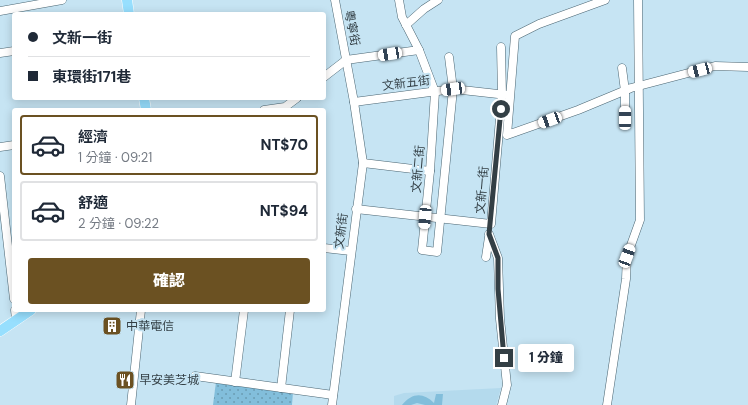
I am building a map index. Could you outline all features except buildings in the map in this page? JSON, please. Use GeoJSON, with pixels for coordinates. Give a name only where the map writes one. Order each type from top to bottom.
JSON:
{"type":"FeatureCollection","features":[{"type":"Feature","properties":{"kind":"main road"},"geometry":{"type":"LineString","coordinates":[[126,0],[129,12]]}},
{"type":"Feature","properties":{"kind":"main road"},"geometry":{"type":"LineString","coordinates":[[0,331],[16,314]]}},
{"type":"Feature","properties":{"kind":"street"},"geometry":{"type":"LineString","coordinates":[[0,12],[62,0]]}},
{"type":"Feature","properties":{"kind":"street","name":"粵寧街"},"geometry":{"type":"LineString","coordinates":[[335,0],[346,60]]}},
{"type":"Feature","properties":{"kind":"street"},"geometry":{"type":"LineString","coordinates":[[399,0],[402,17],[419,50]]}},
{"type":"Feature","properties":{"kind":"street"},"geometry":{"type":"LineString","coordinates":[[406,25],[424,9],[438,0]]}},
{"type":"Feature","properties":{"kind":"street"},"geometry":{"type":"LineString","coordinates":[[605,0],[539,24],[515,36],[506,95],[507,135],[578,110],[639,86],[715,66],[748,67]]}},
{"type":"Feature","properties":{"kind":"street"},"geometry":{"type":"LineString","coordinates":[[607,405],[626,279],[627,256],[640,220],[638,163],[638,0]]}},
{"type":"Feature","properties":{"kind":"street","name":"文新一街"},"geometry":{"type":"LineString","coordinates":[[356,209],[491,224],[506,95],[501,47]]}},
{"type":"Feature","properties":{"kind":"street","name":"粵寧街"},"geometry":{"type":"LineString","coordinates":[[326,75],[346,60],[419,50]]}},
{"type":"Feature","properties":{"kind":"street","name":"文新二街"},"geometry":{"type":"LineString","coordinates":[[419,50],[435,92],[430,171],[422,250],[437,252],[453,89],[449,57]]}},
{"type":"Feature","properties":{"kind":"street"},"geometry":{"type":"LineString","coordinates":[[0,53],[12,51]]}},
{"type":"Feature","properties":{"kind":"street","name":"文新街"},"geometry":{"type":"LineString","coordinates":[[332,405],[362,163],[354,102],[346,60]]}},
{"type":"Feature","properties":{"kind":"street"},"geometry":{"type":"LineString","coordinates":[[622,68],[625,91],[625,118]]}},
{"type":"Feature","properties":{"kind":"street","name":"文新五街"},"geometry":{"type":"LineString","coordinates":[[354,102],[453,89],[506,95]]}},
{"type":"Feature","properties":{"kind":"street"},"geometry":{"type":"LineString","coordinates":[[278,108],[285,107],[294,100]]}},
{"type":"Feature","properties":{"kind":"street"},"geometry":{"type":"LineString","coordinates":[[0,147],[12,145]]}},
{"type":"Feature","properties":{"kind":"street"},"geometry":{"type":"LineString","coordinates":[[362,163],[430,171]]}},
{"type":"Feature","properties":{"kind":"street"},"geometry":{"type":"LineString","coordinates":[[0,176],[12,281]]}},
{"type":"Feature","properties":{"kind":"street"},"geometry":{"type":"LineString","coordinates":[[5,221],[12,220]]}},
{"type":"Feature","properties":{"kind":"street"},"geometry":{"type":"LineString","coordinates":[[486,258],[491,224]]}},
{"type":"Feature","properties":{"kind":"street"},"geometry":{"type":"LineString","coordinates":[[489,234],[498,258],[500,312],[507,385],[502,405]]}},
{"type":"Feature","properties":{"kind":"street"},"geometry":{"type":"LineString","coordinates":[[326,248],[350,251]]}},
{"type":"Feature","properties":{"kind":"street"},"geometry":{"type":"LineString","coordinates":[[131,405],[141,312]]}},
{"type":"Feature","properties":{"kind":"street"},"geometry":{"type":"LineString","coordinates":[[235,382],[244,312]]}},
{"type":"Feature","properties":{"kind":"street"},"geometry":{"type":"LineString","coordinates":[[281,388],[290,312]]}},
{"type":"Feature","properties":{"kind":"street"},"geometry":{"type":"LineString","coordinates":[[195,376],[333,395]]}},
{"type":"Feature","properties":{"kind":"shaded area"},"geometry":{"type":"Polygon","coordinates":[[[216,382],[293,392],[292,405],[213,405],[216,382]]]}},
{"type":"Feature","properties":{"kind":"shaded area"},"geometry":{"type":"Polygon","coordinates":[[[501,388],[496,405],[394,405],[394,396],[404,393],[501,388]]]}},
{"type":"Feature","properties":{"kind":"shaded area"},"geometry":{"type":"Polygon","coordinates":[[[436,394],[443,394],[442,405],[425,405],[417,403],[402,405],[410,398],[418,395],[430,399],[434,403],[436,394]]]}},
{"type":"Feature","properties":{"kind":"place","name":"中華電信"},"geometry":{"type":"Point","coordinates":[112,326]}},
{"type":"Feature","properties":{"kind":"place","name":"早安美芝城"},"geometry":{"type":"Point","coordinates":[125,380]}},
{"type":"Feature","properties":{"kind":"route"},"geometry":{"type":"LineString","coordinates":[[501,109],[489,234],[498,258],[498,289],[504,358]]}}]}
